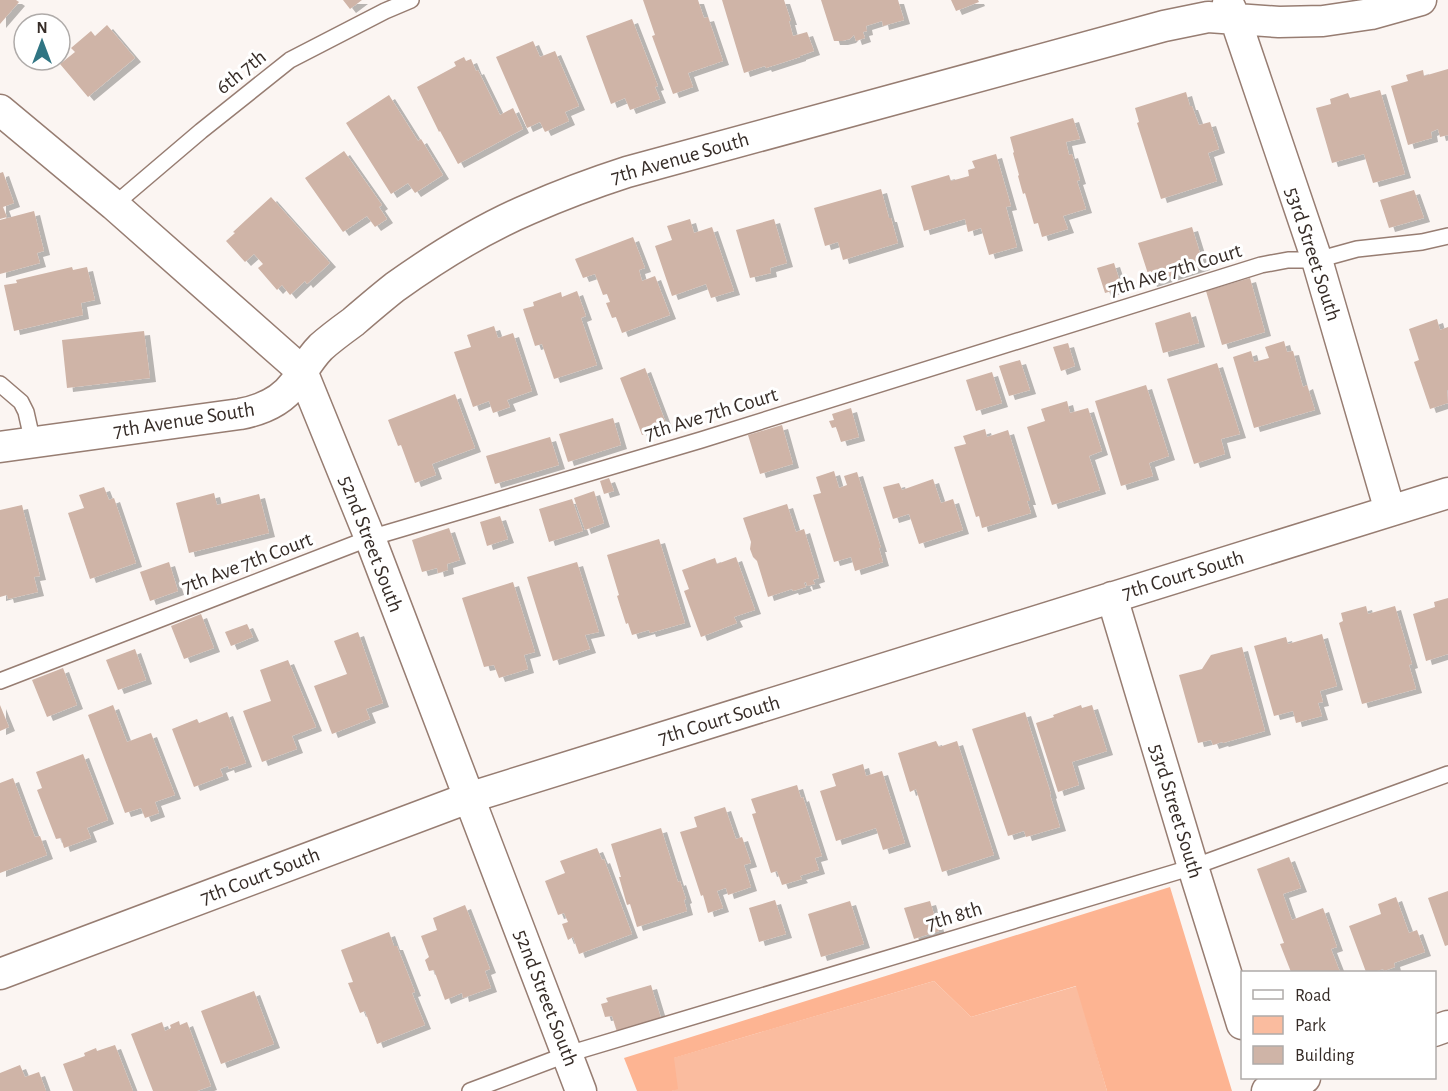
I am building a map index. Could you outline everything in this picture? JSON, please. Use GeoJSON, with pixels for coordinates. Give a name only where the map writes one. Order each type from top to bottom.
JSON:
{"type":"FeatureCollection","features":[{"type":"Feature","properties":{"kind":"street","name":"7th Avenue South"},"geometry":{"type":"LineString","coordinates":[[0,447],[255,411],[269,406],[293,385],[312,357],[324,345],[394,288],[436,260],[517,214],[576,189],[627,172],[1231,9],[1280,22],[1323,21],[1371,14],[1420,0]]}},
{"type":"Feature","properties":{"kind":"street","name":"53rd Street South"},"geometry":{"type":"LineString","coordinates":[[1231,9],[1317,260],[1390,511]]}},
{"type":"Feature","properties":{"kind":"street","name":"52nd Street South"},"geometry":{"type":"LineString","coordinates":[[0,110],[114,205],[302,370],[370,538],[581,1091]]}},
{"type":"Feature","properties":{"kind":"street","name":"7th Court South"},"geometry":{"type":"LineString","coordinates":[[0,974],[468,798],[1448,493]]}},
{"type":"Feature","properties":{"kind":"street","name":"53rd Street South"},"geometry":{"type":"LineString","coordinates":[[1112,597],[1241,1021]]}},
{"type":"Feature","properties":{"kind":"street"},"geometry":{"type":"LineString","coordinates":[[1265,1091],[1299,1079]]}},
{"type":"Feature","properties":{"kind":"lane","name":"6th 7th"},"geometry":{"type":"LineString","coordinates":[[114,205],[290,60],[411,0]]}},
{"type":"Feature","properties":{"kind":"lane","name":"7th Ave 7th Court"},"geometry":{"type":"LineString","coordinates":[[0,681],[370,538],[712,436],[1262,265],[1288,260],[1317,260],[1357,249],[1422,242],[1448,236]]}},
{"type":"Feature","properties":{"kind":"lane"},"geometry":{"type":"LineString","coordinates":[[0,384],[21,402],[26,412],[33,443]]}},
{"type":"Feature","properties":{"kind":"lane","name":"7th 8th"},"geometry":{"type":"LineString","coordinates":[[470,1091],[568,1054],[1193,867],[1448,774]]}},
{"type":"Feature","properties":{"kind":"green space"},"geometry":{"type":"Polygon","coordinates":[[[934,981],[971,1017],[1077,986],[1107,1091],[672,1091],[677,1088],[673,1058],[934,981]]]}},
{"type":"Feature","properties":{"kind":"shaded area"},"geometry":{"type":"Polygon","coordinates":[[[1170,887],[1232,1091],[1107,1091],[1076,986],[971,1017],[934,981],[674,1058],[678,1089],[672,1091],[637,1091],[624,1058],[1170,887]]]}},
{"type":"Feature","properties":{"kind":"building"},"geometry":{"type":"Polygon","coordinates":[[[0,0],[19,2],[0,24],[0,0]]]}},
{"type":"Feature","properties":{"kind":"building"},"geometry":{"type":"Polygon","coordinates":[[[343,0],[362,0],[350,9],[343,0]]]}},
{"type":"Feature","properties":{"kind":"building"},"geometry":{"type":"Polygon","coordinates":[[[643,0],[698,0],[704,18],[708,17],[723,61],[688,73],[693,87],[673,94],[652,36],[655,35],[643,0]]]}},
{"type":"Feature","properties":{"kind":"building"},"geometry":{"type":"Polygon","coordinates":[[[722,0],[784,0],[793,36],[807,32],[814,51],[766,68],[765,66],[744,73],[722,0]]]}},
{"type":"Feature","properties":{"kind":"building"},"geometry":{"type":"Polygon","coordinates":[[[821,0],[898,0],[904,20],[883,26],[882,21],[866,26],[867,31],[863,32],[865,38],[856,41],[854,35],[850,39],[834,41],[821,0]]]}},
{"type":"Feature","properties":{"kind":"building"},"geometry":{"type":"Polygon","coordinates":[[[951,0],[978,0],[979,2],[956,11],[951,0]]]}},
{"type":"Feature","properties":{"kind":"building"},"geometry":{"type":"Polygon","coordinates":[[[632,19],[658,86],[655,87],[660,99],[630,110],[625,98],[611,104],[586,36],[632,19]]]}},
{"type":"Feature","properties":{"kind":"building"},"geometry":{"type":"Polygon","coordinates":[[[107,25],[135,58],[88,97],[67,72],[72,72],[72,54],[75,52],[72,47],[91,31],[95,36],[107,25]]]}},
{"type":"Feature","properties":{"kind":"building"},"geometry":{"type":"Polygon","coordinates":[[[533,41],[540,57],[555,51],[579,106],[565,112],[569,121],[545,132],[540,122],[527,128],[496,57],[533,41]]]}},
{"type":"Feature","properties":{"kind":"building"},"geometry":{"type":"Polygon","coordinates":[[[464,57],[466,61],[471,59],[476,71],[478,70],[500,115],[513,108],[523,129],[458,164],[417,87],[456,66],[454,62],[464,57]]]}},
{"type":"Feature","properties":{"kind":"building"},"geometry":{"type":"Polygon","coordinates":[[[1448,69],[1448,135],[1440,137],[1438,129],[1431,132],[1432,138],[1408,145],[1391,86],[1408,81],[1406,75],[1423,70],[1424,76],[1448,69]]]}},
{"type":"Feature","properties":{"kind":"building"},"geometry":{"type":"Polygon","coordinates":[[[1380,90],[1405,174],[1373,183],[1364,154],[1332,163],[1316,108],[1331,104],[1330,99],[1348,93],[1350,98],[1380,90]]]}},
{"type":"Feature","properties":{"kind":"building"},"geometry":{"type":"Polygon","coordinates":[[[1186,92],[1199,125],[1210,122],[1219,149],[1208,153],[1217,181],[1161,199],[1137,123],[1139,122],[1135,108],[1186,92]]]}},
{"type":"Feature","properties":{"kind":"building"},"geometry":{"type":"Polygon","coordinates":[[[389,95],[418,141],[421,139],[443,175],[415,193],[408,183],[391,194],[346,123],[389,95]]]}},
{"type":"Feature","properties":{"kind":"building"},"geometry":{"type":"Polygon","coordinates":[[[1073,118],[1080,139],[1066,142],[1080,180],[1077,181],[1086,209],[1063,216],[1068,229],[1042,237],[1038,223],[1034,224],[1025,193],[1023,194],[1010,137],[1073,118]]]}},
{"type":"Feature","properties":{"kind":"building"},"geometry":{"type":"Polygon","coordinates":[[[344,151],[382,205],[379,207],[387,219],[375,227],[367,216],[343,232],[305,178],[344,151]]]}},
{"type":"Feature","properties":{"kind":"building"},"geometry":{"type":"Polygon","coordinates":[[[996,154],[1011,206],[1006,207],[1017,247],[989,255],[981,228],[968,232],[965,219],[924,231],[911,186],[949,175],[951,181],[969,176],[968,170],[975,168],[972,161],[996,154]]]}},
{"type":"Feature","properties":{"kind":"building"},"geometry":{"type":"Polygon","coordinates":[[[3,172],[14,203],[3,207],[7,217],[0,219],[0,173],[3,172]]]}},
{"type":"Feature","properties":{"kind":"building"},"geometry":{"type":"Polygon","coordinates":[[[881,189],[898,243],[843,260],[838,242],[825,246],[814,208],[881,189]]]}},
{"type":"Feature","properties":{"kind":"building"},"geometry":{"type":"Polygon","coordinates":[[[1414,190],[1424,218],[1389,228],[1380,200],[1414,190]]]}},
{"type":"Feature","properties":{"kind":"building"},"geometry":{"type":"Polygon","coordinates":[[[271,197],[330,263],[307,284],[305,281],[290,295],[282,285],[277,290],[258,268],[263,264],[254,254],[245,262],[226,241],[271,197]]]}},
{"type":"Feature","properties":{"kind":"building"},"geometry":{"type":"Polygon","coordinates":[[[34,211],[44,251],[37,253],[40,263],[0,274],[0,220],[34,211]]]}},
{"type":"Feature","properties":{"kind":"building"},"geometry":{"type":"Polygon","coordinates":[[[690,219],[694,233],[712,227],[734,291],[711,298],[706,284],[672,296],[655,246],[672,240],[667,226],[690,219]]]}},
{"type":"Feature","properties":{"kind":"building"},"geometry":{"type":"Polygon","coordinates":[[[774,219],[787,263],[770,268],[771,273],[750,278],[736,230],[774,219]]]}},
{"type":"Feature","properties":{"kind":"building"},"geometry":{"type":"Polygon","coordinates":[[[1192,227],[1204,266],[1151,283],[1138,243],[1192,227]]]}},
{"type":"Feature","properties":{"kind":"building"},"geometry":{"type":"Polygon","coordinates":[[[633,237],[645,268],[639,270],[642,281],[655,276],[670,315],[622,333],[616,317],[612,318],[606,303],[610,302],[607,294],[603,295],[595,274],[583,278],[575,259],[633,237]]]}},
{"type":"Feature","properties":{"kind":"building"},"geometry":{"type":"Polygon","coordinates":[[[1114,263],[1122,288],[1105,293],[1097,268],[1114,263]]]}},
{"type":"Feature","properties":{"kind":"building"},"geometry":{"type":"Polygon","coordinates":[[[72,267],[73,270],[87,267],[95,300],[81,303],[83,315],[14,331],[4,285],[72,267]]]}},
{"type":"Feature","properties":{"kind":"building"},"geometry":{"type":"Polygon","coordinates":[[[1250,278],[1265,332],[1222,345],[1206,291],[1250,278]]]}},
{"type":"Feature","properties":{"kind":"building"},"geometry":{"type":"Polygon","coordinates":[[[577,291],[586,316],[581,318],[597,365],[554,379],[542,344],[535,346],[523,309],[534,306],[533,302],[561,292],[562,297],[577,291]]]}},
{"type":"Feature","properties":{"kind":"building"},"geometry":{"type":"Polygon","coordinates":[[[1190,312],[1199,343],[1163,353],[1155,323],[1190,312]]]}},
{"type":"Feature","properties":{"kind":"building"},"geometry":{"type":"Polygon","coordinates":[[[1437,319],[1440,330],[1448,327],[1448,403],[1430,409],[1414,362],[1419,360],[1409,329],[1437,319]]]}},
{"type":"Feature","properties":{"kind":"building"},"geometry":{"type":"Polygon","coordinates":[[[494,326],[498,338],[513,333],[532,391],[507,400],[510,407],[493,413],[489,401],[473,407],[454,352],[471,347],[467,335],[494,326]]]}},
{"type":"Feature","properties":{"kind":"building"},"geometry":{"type":"Polygon","coordinates":[[[144,331],[150,378],[67,388],[62,340],[144,331]]]}},
{"type":"Feature","properties":{"kind":"building"},"geometry":{"type":"Polygon","coordinates":[[[1284,341],[1287,352],[1293,351],[1303,387],[1307,385],[1315,410],[1254,428],[1233,357],[1251,351],[1254,362],[1269,358],[1265,347],[1284,341]]]}},
{"type":"Feature","properties":{"kind":"building"},"geometry":{"type":"Polygon","coordinates":[[[1068,343],[1075,366],[1061,371],[1053,347],[1068,343]]]}},
{"type":"Feature","properties":{"kind":"building"},"geometry":{"type":"Polygon","coordinates":[[[1020,360],[1030,390],[1009,396],[999,366],[1020,360]]]}},
{"type":"Feature","properties":{"kind":"building"},"geometry":{"type":"Polygon","coordinates":[[[1217,363],[1240,434],[1221,439],[1225,454],[1194,464],[1167,379],[1217,363]]]}},
{"type":"Feature","properties":{"kind":"building"},"geometry":{"type":"Polygon","coordinates":[[[645,368],[667,426],[642,435],[620,378],[645,368]]]}},
{"type":"Feature","properties":{"kind":"building"},"geometry":{"type":"Polygon","coordinates":[[[992,372],[1002,403],[976,411],[966,380],[992,372]]]}},
{"type":"Feature","properties":{"kind":"building"},"geometry":{"type":"Polygon","coordinates":[[[1146,385],[1169,456],[1149,463],[1153,476],[1121,486],[1095,401],[1146,385]]]}},
{"type":"Feature","properties":{"kind":"building"},"geometry":{"type":"Polygon","coordinates":[[[455,394],[475,448],[432,464],[436,475],[415,483],[401,445],[398,446],[388,420],[455,394]]]}},
{"type":"Feature","properties":{"kind":"building"},"geometry":{"type":"Polygon","coordinates":[[[1067,401],[1070,413],[1088,408],[1102,451],[1089,456],[1100,490],[1052,505],[1027,427],[1045,421],[1041,409],[1067,401]]]}},
{"type":"Feature","properties":{"kind":"building"},"geometry":{"type":"Polygon","coordinates":[[[851,408],[859,437],[841,442],[836,427],[832,428],[829,421],[834,420],[832,414],[851,408]]]}},
{"type":"Feature","properties":{"kind":"building"},"geometry":{"type":"Polygon","coordinates":[[[613,418],[621,445],[568,462],[559,434],[613,418]]]}},
{"type":"Feature","properties":{"kind":"building"},"geometry":{"type":"Polygon","coordinates":[[[782,425],[793,464],[760,474],[748,435],[782,425]]]}},
{"type":"Feature","properties":{"kind":"building"},"geometry":{"type":"Polygon","coordinates":[[[985,429],[987,437],[1008,430],[1030,501],[1027,501],[1031,513],[982,528],[979,516],[976,517],[954,447],[966,444],[963,436],[985,429]]]}},
{"type":"Feature","properties":{"kind":"building"},"geometry":{"type":"Polygon","coordinates":[[[550,437],[559,465],[495,484],[486,456],[550,437]]]}},
{"type":"Feature","properties":{"kind":"building"},"geometry":{"type":"Polygon","coordinates":[[[834,471],[839,488],[847,485],[844,476],[857,472],[881,548],[879,548],[883,562],[855,571],[851,557],[834,562],[813,495],[821,493],[816,477],[834,471]]]}},
{"type":"Feature","properties":{"kind":"building"},"geometry":{"type":"Polygon","coordinates":[[[609,478],[614,491],[604,494],[600,481],[609,478]]]}},
{"type":"Feature","properties":{"kind":"building"},"geometry":{"type":"Polygon","coordinates":[[[933,479],[941,503],[953,499],[963,530],[919,544],[909,514],[893,519],[883,487],[899,483],[902,490],[933,479]]]}},
{"type":"Feature","properties":{"kind":"building"},"geometry":{"type":"Polygon","coordinates":[[[104,487],[109,500],[114,498],[136,563],[90,579],[68,513],[84,508],[79,495],[104,487]]]}},
{"type":"Feature","properties":{"kind":"building"},"geometry":{"type":"Polygon","coordinates":[[[594,491],[604,523],[585,530],[574,498],[594,491]]]}},
{"type":"Feature","properties":{"kind":"building"},"geometry":{"type":"Polygon","coordinates":[[[214,493],[217,505],[259,494],[269,533],[189,553],[176,503],[214,493]]]}},
{"type":"Feature","properties":{"kind":"building"},"geometry":{"type":"Polygon","coordinates":[[[572,499],[583,531],[549,542],[539,509],[572,499]]]}},
{"type":"Feature","properties":{"kind":"building"},"geometry":{"type":"Polygon","coordinates":[[[787,504],[796,532],[804,529],[819,578],[813,580],[815,584],[807,586],[806,582],[804,583],[806,587],[768,597],[757,561],[750,549],[751,542],[743,518],[787,504]]]}},
{"type":"Feature","properties":{"kind":"building"},"geometry":{"type":"Polygon","coordinates":[[[22,505],[40,576],[34,577],[38,592],[8,599],[7,595],[0,597],[0,510],[22,505]]]}},
{"type":"Feature","properties":{"kind":"building"},"geometry":{"type":"Polygon","coordinates":[[[500,516],[508,539],[487,546],[480,522],[500,516]]]}},
{"type":"Feature","properties":{"kind":"building"},"geometry":{"type":"Polygon","coordinates":[[[449,528],[460,560],[447,564],[448,570],[438,573],[437,568],[422,572],[412,540],[449,528]]]}},
{"type":"Feature","properties":{"kind":"building"},"geometry":{"type":"Polygon","coordinates":[[[659,539],[685,623],[650,633],[649,630],[632,635],[617,596],[619,595],[607,555],[659,539]]]}},
{"type":"Feature","properties":{"kind":"building"},"geometry":{"type":"Polygon","coordinates":[[[736,557],[755,610],[734,617],[737,623],[701,637],[684,591],[689,589],[682,570],[715,558],[717,564],[736,557]]]}},
{"type":"Feature","properties":{"kind":"building"},"geometry":{"type":"Polygon","coordinates":[[[169,562],[178,591],[150,601],[140,572],[169,562]]]}},
{"type":"Feature","properties":{"kind":"building"},"geometry":{"type":"Polygon","coordinates":[[[577,562],[599,632],[585,635],[590,649],[553,661],[527,577],[577,562]]]}},
{"type":"Feature","properties":{"kind":"building"},"geometry":{"type":"Polygon","coordinates":[[[513,582],[535,652],[524,655],[528,669],[499,678],[494,665],[484,667],[462,598],[513,582]]]}},
{"type":"Feature","properties":{"kind":"building"},"geometry":{"type":"Polygon","coordinates":[[[1448,598],[1448,654],[1426,661],[1413,614],[1435,607],[1434,602],[1448,598]]]}},
{"type":"Feature","properties":{"kind":"building"},"geometry":{"type":"Polygon","coordinates":[[[1366,606],[1368,614],[1395,606],[1412,664],[1409,665],[1416,689],[1362,704],[1339,623],[1343,621],[1341,613],[1366,606]]]}},
{"type":"Feature","properties":{"kind":"building"},"geometry":{"type":"Polygon","coordinates":[[[201,614],[214,648],[184,659],[171,626],[201,614]]]}},
{"type":"Feature","properties":{"kind":"building"},"geometry":{"type":"Polygon","coordinates":[[[247,624],[253,637],[231,646],[225,632],[247,624]]]}},
{"type":"Feature","properties":{"kind":"building"},"geometry":{"type":"Polygon","coordinates":[[[358,632],[383,703],[366,709],[370,719],[332,734],[314,686],[347,674],[334,641],[358,632]]]}},
{"type":"Feature","properties":{"kind":"building"},"geometry":{"type":"Polygon","coordinates":[[[1322,634],[1337,686],[1320,691],[1323,702],[1318,703],[1322,716],[1296,723],[1293,711],[1274,716],[1254,646],[1286,637],[1288,644],[1322,634]]]}},
{"type":"Feature","properties":{"kind":"building"},"geometry":{"type":"Polygon","coordinates":[[[1242,647],[1265,731],[1213,745],[1211,740],[1198,743],[1179,675],[1202,669],[1211,655],[1242,647]]]}},
{"type":"Feature","properties":{"kind":"building"},"geometry":{"type":"Polygon","coordinates":[[[135,649],[146,680],[118,690],[106,660],[135,649]]]}},
{"type":"Feature","properties":{"kind":"building"},"geometry":{"type":"Polygon","coordinates":[[[288,660],[316,727],[292,736],[297,749],[262,762],[243,711],[271,701],[260,670],[288,660]]]}},
{"type":"Feature","properties":{"kind":"building"},"geometry":{"type":"Polygon","coordinates":[[[63,668],[77,705],[47,717],[32,680],[63,668]]]}},
{"type":"Feature","properties":{"kind":"building"},"geometry":{"type":"Polygon","coordinates":[[[0,705],[9,727],[0,731],[0,705]]]}},
{"type":"Feature","properties":{"kind":"building"},"geometry":{"type":"Polygon","coordinates":[[[113,705],[127,742],[151,733],[175,795],[155,802],[159,813],[145,818],[141,808],[125,813],[88,715],[113,705]]]}},
{"type":"Feature","properties":{"kind":"building"},"geometry":{"type":"Polygon","coordinates":[[[1081,705],[1082,708],[1092,705],[1107,751],[1072,762],[1079,785],[1058,792],[1036,723],[1081,705]]]}},
{"type":"Feature","properties":{"kind":"building"},"geometry":{"type":"Polygon","coordinates":[[[227,712],[246,763],[229,769],[228,766],[220,769],[223,776],[194,787],[172,729],[197,719],[199,723],[227,712]]]}},
{"type":"Feature","properties":{"kind":"building"},"geometry":{"type":"Polygon","coordinates":[[[1025,712],[1060,827],[1026,837],[1024,831],[1008,836],[972,729],[1025,712]]]}},
{"type":"Feature","properties":{"kind":"building"},"geometry":{"type":"Polygon","coordinates":[[[936,741],[939,747],[957,741],[994,855],[942,872],[916,789],[910,792],[898,753],[936,741]]]}},
{"type":"Feature","properties":{"kind":"building"},"geometry":{"type":"Polygon","coordinates":[[[83,754],[108,820],[87,828],[91,838],[64,848],[61,838],[56,839],[37,790],[42,788],[36,772],[83,754]]]}},
{"type":"Feature","properties":{"kind":"building"},"geometry":{"type":"Polygon","coordinates":[[[863,764],[866,776],[882,771],[905,843],[883,850],[876,828],[836,841],[820,791],[836,786],[832,774],[863,764]]]}},
{"type":"Feature","properties":{"kind":"building"},"geometry":{"type":"Polygon","coordinates":[[[13,778],[35,837],[40,836],[47,855],[0,873],[0,783],[13,778]]]}},
{"type":"Feature","properties":{"kind":"building"},"geometry":{"type":"Polygon","coordinates":[[[797,785],[822,856],[815,858],[819,870],[800,876],[802,879],[782,885],[777,871],[771,873],[752,814],[756,813],[751,799],[797,785]]]}},
{"type":"Feature","properties":{"kind":"building"},"geometry":{"type":"Polygon","coordinates":[[[725,807],[736,839],[742,837],[751,863],[744,865],[751,887],[728,895],[726,888],[717,891],[723,908],[708,913],[680,832],[697,827],[694,817],[725,807]]]}},
{"type":"Feature","properties":{"kind":"building"},"geometry":{"type":"Polygon","coordinates":[[[661,828],[678,882],[680,881],[686,899],[684,900],[687,911],[637,927],[630,904],[627,905],[611,844],[661,828]]]}},
{"type":"Feature","properties":{"kind":"building"},"geometry":{"type":"Polygon","coordinates":[[[597,848],[602,860],[604,859],[632,934],[579,954],[573,937],[568,940],[562,924],[568,922],[564,913],[558,915],[545,881],[565,873],[560,861],[597,848]]]}},
{"type":"Feature","properties":{"kind":"building"},"geometry":{"type":"Polygon","coordinates":[[[1289,857],[1301,888],[1283,894],[1292,920],[1323,908],[1337,947],[1331,949],[1340,971],[1291,971],[1280,944],[1284,943],[1257,869],[1289,857]]]}},
{"type":"Feature","properties":{"kind":"building"},"geometry":{"type":"Polygon","coordinates":[[[1448,891],[1448,945],[1445,946],[1428,898],[1448,891]]]}},
{"type":"Feature","properties":{"kind":"building"},"geometry":{"type":"Polygon","coordinates":[[[1396,897],[1409,933],[1417,930],[1425,952],[1394,963],[1395,967],[1384,971],[1383,969],[1366,971],[1349,926],[1381,914],[1378,904],[1396,897]]]}},
{"type":"Feature","properties":{"kind":"building"},"geometry":{"type":"Polygon","coordinates":[[[775,900],[786,934],[759,942],[749,908],[775,900]]]}},
{"type":"Feature","properties":{"kind":"building"},"geometry":{"type":"Polygon","coordinates":[[[850,901],[864,944],[821,957],[808,914],[850,901]]]}},
{"type":"Feature","properties":{"kind":"building"},"geometry":{"type":"Polygon","coordinates":[[[930,901],[939,931],[914,939],[904,908],[930,901]]]}},
{"type":"Feature","properties":{"kind":"building"},"geometry":{"type":"Polygon","coordinates":[[[465,905],[490,969],[485,971],[491,988],[463,998],[462,993],[445,1000],[434,970],[429,971],[425,960],[429,957],[421,936],[437,930],[433,918],[465,905]]]}},
{"type":"Feature","properties":{"kind":"building"},"geometry":{"type":"Polygon","coordinates":[[[389,932],[415,992],[412,993],[425,1025],[377,1044],[365,1011],[360,1013],[348,983],[353,982],[341,950],[389,932]]]}},
{"type":"Feature","properties":{"kind":"building"},"geometry":{"type":"Polygon","coordinates":[[[651,985],[661,1018],[617,1032],[612,1016],[605,1017],[601,1004],[608,1002],[606,998],[651,985]]]}},
{"type":"Feature","properties":{"kind":"building"},"geometry":{"type":"Polygon","coordinates":[[[254,991],[274,1044],[221,1064],[201,1011],[254,991]]]}},
{"type":"Feature","properties":{"kind":"building"},"geometry":{"type":"Polygon","coordinates":[[[179,1021],[180,1025],[187,1022],[211,1086],[197,1091],[153,1091],[131,1034],[162,1022],[165,1031],[171,1028],[170,1025],[179,1021]]]}},
{"type":"Feature","properties":{"kind":"building"},"geometry":{"type":"Polygon","coordinates":[[[115,1045],[133,1091],[73,1091],[63,1064],[85,1056],[84,1053],[96,1048],[97,1051],[115,1045]]]}},
{"type":"Feature","properties":{"kind":"building"},"geometry":{"type":"Polygon","coordinates":[[[20,1065],[25,1077],[39,1072],[46,1091],[0,1091],[0,1073],[20,1065]]]}}]}
